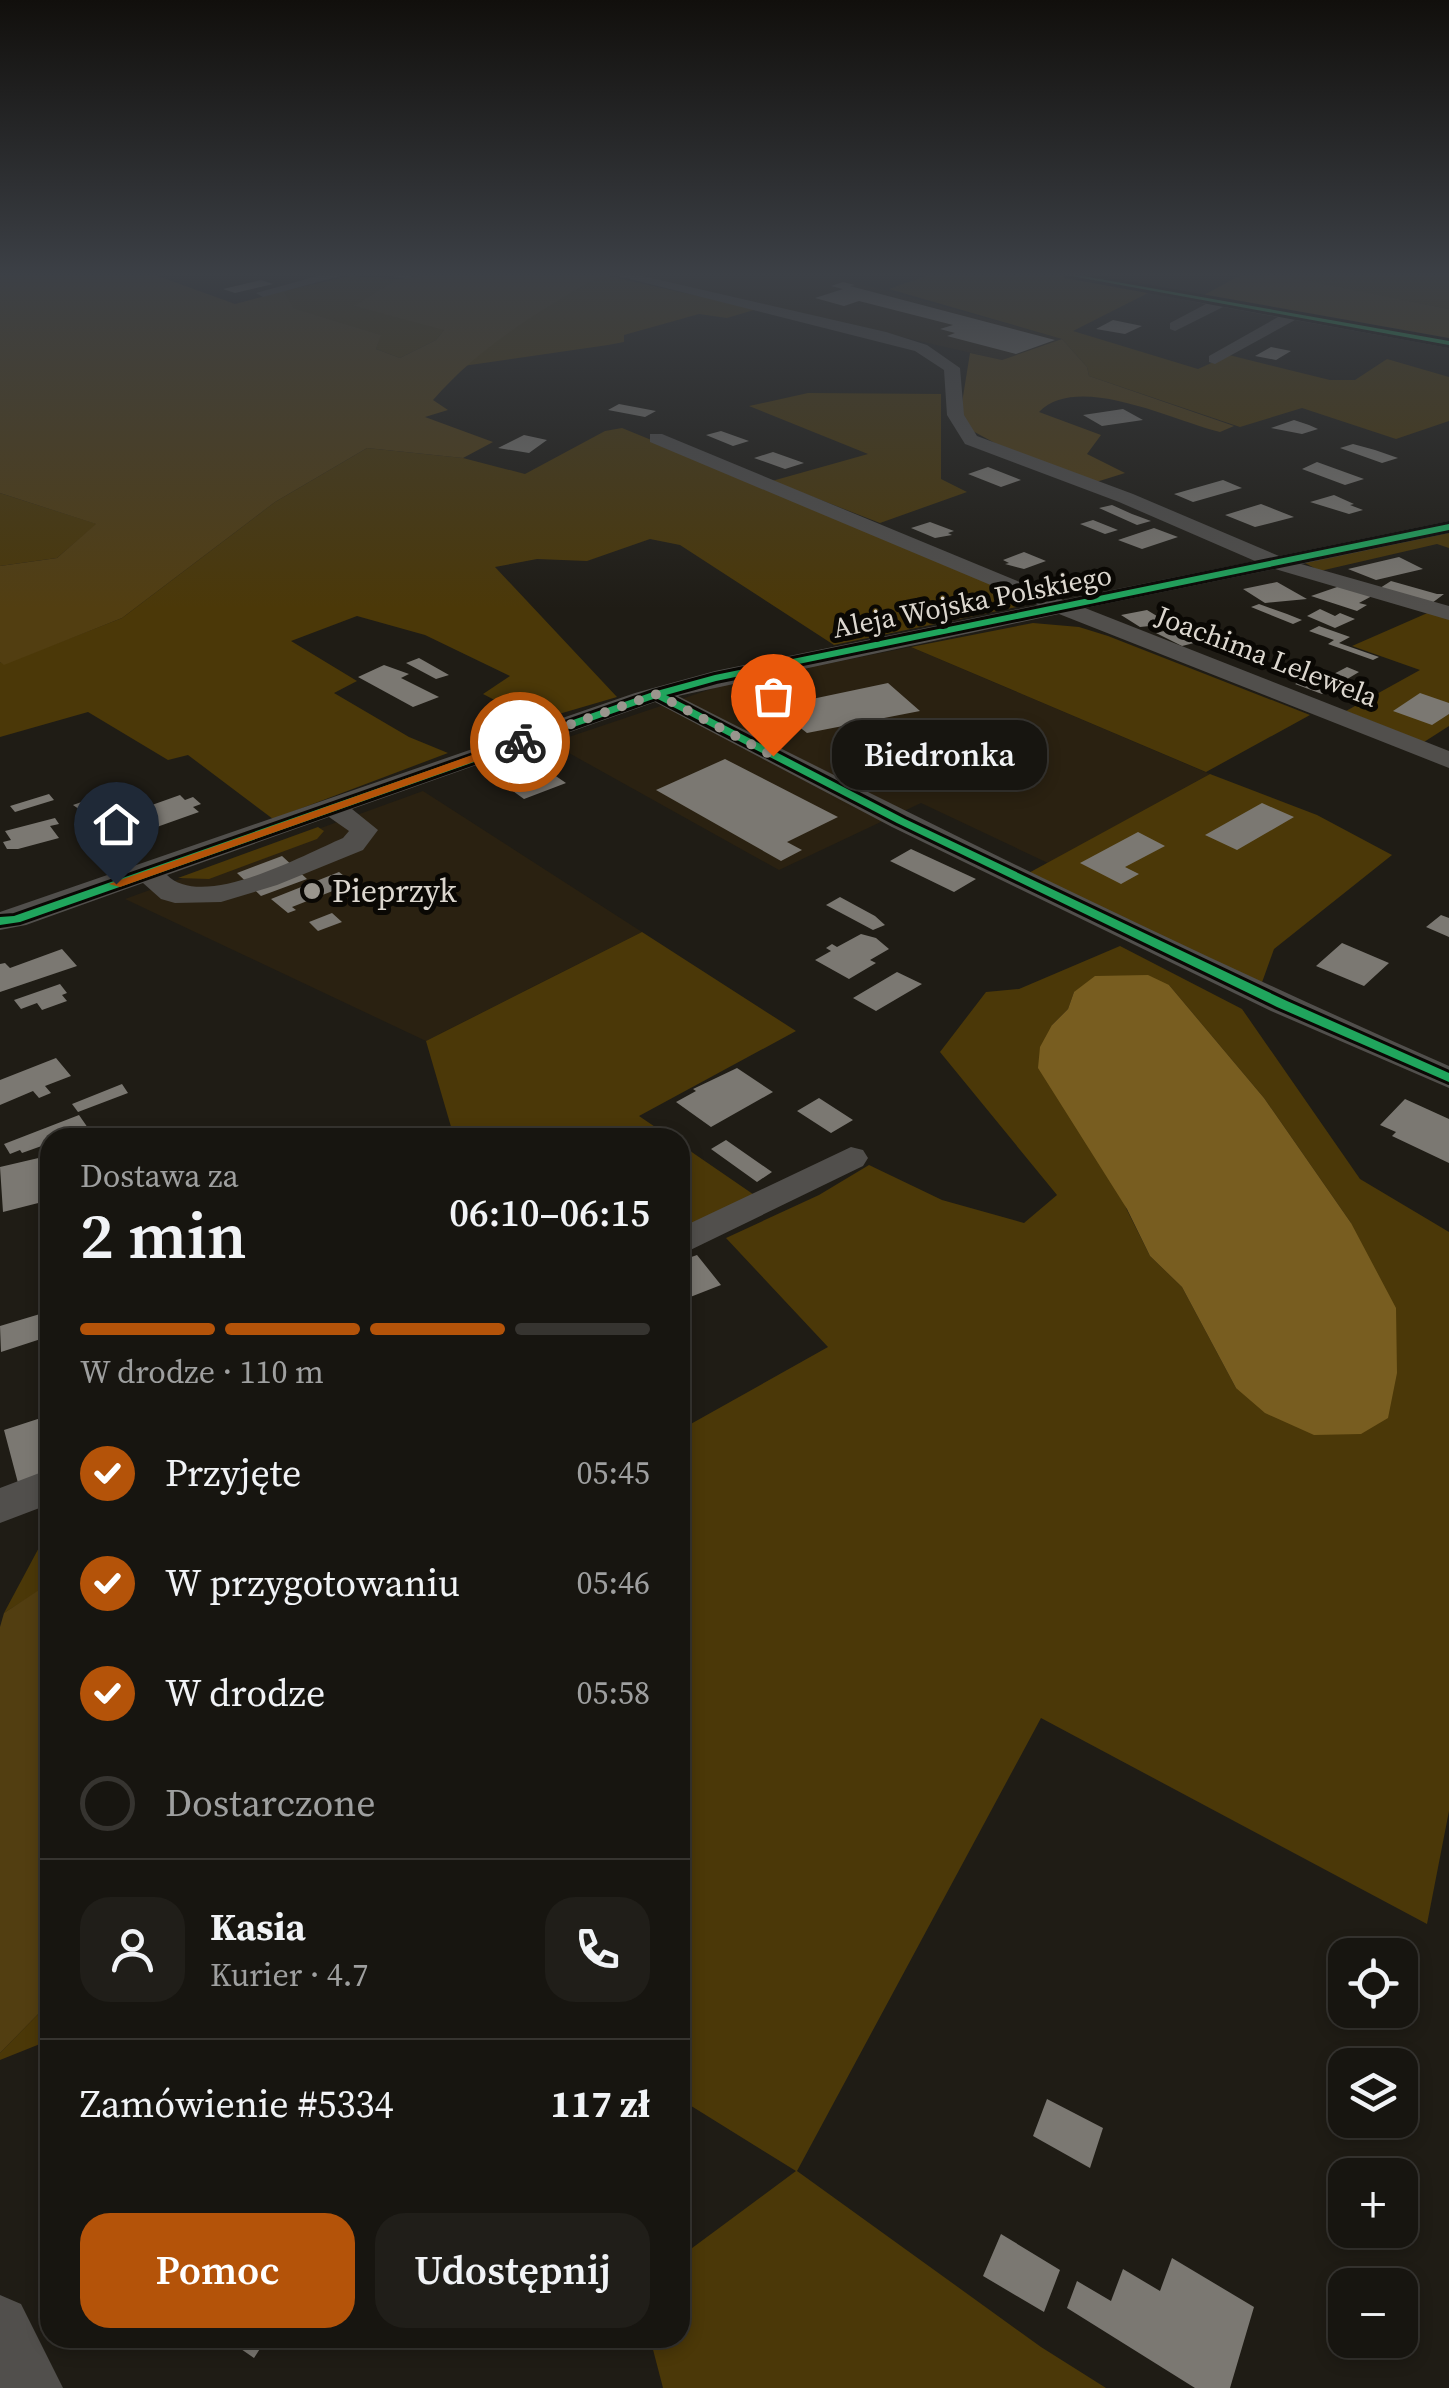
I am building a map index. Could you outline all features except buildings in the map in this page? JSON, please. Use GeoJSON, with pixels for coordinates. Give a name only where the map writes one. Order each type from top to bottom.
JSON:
{"type":"FeatureCollection","features":[{"type":"Feature","properties":{"kind":"street"},"geometry":{"type":"LineString","coordinates":[[952,386],[951,410],[958,427],[971,440],[1126,498],[1280,564],[1449,613]]}},
{"type":"Feature","properties":{"kind":"street","name":"Joachima Lelewela"},"geometry":{"type":"LineString","coordinates":[[656,438],[1064,608],[1449,760]]}},
{"type":"Feature","properties":{"kind":"street","name":"Aleja Wojska Polskiego"},"geometry":{"type":"LineString","coordinates":[[0,921],[16,919],[657,694],[715,678],[1449,527]]}},
{"type":"Feature","properties":{"kind":"street"},"geometry":{"type":"LineString","coordinates":[[657,694],[986,862],[1282,1004],[1449,1078]]}},
{"type":"Feature","properties":{"kind":"street"},"geometry":{"type":"LineString","coordinates":[[148,873],[168,892],[182,897],[224,892],[353,844],[365,830],[333,808]]}},
{"type":"Feature","properties":{"kind":"street"},"geometry":{"type":"LineString","coordinates":[[690,1238],[851,1158]]}},
{"type":"Feature","properties":{"kind":"street"},"geometry":{"type":"LineString","coordinates":[[0,1506],[40,1490]]}},
{"type":"Feature","properties":{"kind":"street"},"geometry":{"type":"LineString","coordinates":[[0,2325],[32,2388]]}},
{"type":"Feature","properties":{"kind":"shaded area"},"geometry":{"type":"Polygon","coordinates":[[[0,386],[446,386],[433,400],[448,410],[425,417],[493,442],[463,458],[367,448],[275,502],[122,618],[4,665],[0,662],[0,566],[57,558],[96,524],[0,493],[0,386]]]}},
{"type":"Feature","properties":{"kind":"shaded area"},"geometry":{"type":"Polygon","coordinates":[[[965,386],[1119,386],[1234,426],[1220,432],[1101,398],[1056,401],[1039,412],[1101,435],[1087,454],[1125,473],[1093,483],[1004,448],[969,429],[961,409],[965,386]]]}},
{"type":"Feature","properties":{"kind":"shaded area"},"geometry":{"type":"Polygon","coordinates":[[[1120,386],[1449,386],[1449,421],[1396,439],[1302,408],[1240,427],[1120,386]]]}},
{"type":"Feature","properties":{"kind":"shaded area"},"geometry":{"type":"Polygon","coordinates":[[[808,393],[941,394],[941,479],[967,492],[880,523],[772,481],[868,454],[749,406],[808,393]]]}},
{"type":"Feature","properties":{"kind":"shaded area"},"geometry":{"type":"Polygon","coordinates":[[[622,428],[1045,601],[834,645],[680,545],[650,539],[587,561],[537,559],[495,567],[617,697],[535,721],[483,694],[510,676],[425,635],[357,616],[291,641],[357,681],[334,693],[409,737],[448,753],[273,819],[188,755],[168,760],[88,712],[0,737],[0,662],[4,664],[122,618],[275,502],[367,448],[463,458],[525,474],[605,431],[622,428]]]}},
{"type":"Feature","properties":{"kind":"shaded area"},"geometry":{"type":"Polygon","coordinates":[[[0,493],[97,524],[57,558],[0,566],[0,493]]]}},
{"type":"Feature","properties":{"kind":"shaded area"},"geometry":{"type":"Polygon","coordinates":[[[1449,532],[1449,548],[1437,544],[1320,571],[1305,563],[1449,532]]]}},
{"type":"Feature","properties":{"kind":"shaded area"},"geometry":{"type":"Polygon","coordinates":[[[1432,611],[1449,616],[1449,726],[1424,742],[1346,711],[1420,670],[1352,646],[1432,611]]]}},
{"type":"Feature","properties":{"kind":"shaded area"},"geometry":{"type":"Polygon","coordinates":[[[1033,623],[1079,627],[1108,636],[1310,715],[1206,772],[911,647],[1033,623]]]}},
{"type":"Feature","properties":{"kind":"shaded area"},"geometry":{"type":"Polygon","coordinates":[[[911,647],[1210,774],[1048,863],[921,803],[779,870],[551,743],[726,684],[911,647]]]}},
{"type":"Feature","properties":{"kind":"shaded area"},"geometry":{"type":"Polygon","coordinates":[[[1210,774],[1317,815],[1392,855],[1274,949],[1260,988],[1025,875],[1210,774]]]}},
{"type":"Feature","properties":{"kind":"shaded area"},"geometry":{"type":"Polygon","coordinates":[[[423,791],[642,932],[426,1041],[125,899],[423,791]]]}},
{"type":"Feature","properties":{"kind":"shaded area"},"geometry":{"type":"Polygon","coordinates":[[[318,827],[324,831],[317,839],[209,879],[178,878],[318,827]]]}},
{"type":"Feature","properties":{"kind":"shaded area"},"geometry":{"type":"Polygon","coordinates":[[[642,932],[796,1031],[639,1116],[657,1128],[451,1128],[426,1041],[642,932]]]}},
{"type":"Feature","properties":{"kind":"shaded area"},"geometry":{"type":"Polygon","coordinates":[[[1120,946],[1242,1009],[1360,1179],[1449,1232],[1449,1811],[1427,1924],[1041,1718],[797,2171],[1041,2347],[1106,2388],[663,2388],[653,2348],[690,2348],[690,2250],[796,2171],[690,2105],[690,1424],[828,1347],[726,1238],[819,1195],[869,1165],[942,1200],[1024,1223],[1057,1195],[940,1052],[986,992],[1019,989],[1120,946]],[[1169,985],[1074,992],[1068,1009],[1052,1025],[1127,1210],[1150,1256],[1182,1287],[1236,1388],[1351,1223],[1264,1098],[1169,985]]]}},
{"type":"Feature","properties":{"kind":"shaded area"},"geometry":{"type":"Polygon","coordinates":[[[1148,975],[1169,985],[1264,1098],[1351,1223],[1396,1308],[1397,1373],[1388,1418],[1361,1434],[1314,1435],[1265,1413],[1236,1388],[1182,1287],[1150,1256],[1127,1209],[1038,1068],[1040,1047],[1052,1025],[1068,1009],[1074,992],[1095,976],[1148,975]]]}},
{"type":"Feature","properties":{"kind":"shaded area"},"geometry":{"type":"Polygon","coordinates":[[[690,1151],[763,1201],[690,1233],[690,1151]]]}},
{"type":"Feature","properties":{"kind":"shaded area"},"geometry":{"type":"Polygon","coordinates":[[[40,1546],[40,1590],[4,1613],[40,1546]]]}},
{"type":"Feature","properties":{"kind":"shaded area"},"geometry":{"type":"Polygon","coordinates":[[[40,1589],[40,2012],[0,2053],[0,1627],[4,1613],[40,1589]]]}},
{"type":"Feature","properties":{"kind":"shaded area"},"geometry":{"type":"Polygon","coordinates":[[[40,2012],[40,2044],[0,2060],[0,2053],[40,2012]]]}},
{"type":"Feature","properties":{"kind":"cycle path"},"geometry":{"type":"LineString","coordinates":[[0,921],[16,919],[643,698],[715,678],[1449,527]]}},
{"type":"Feature","properties":{"kind":"cycle path"},"geometry":{"type":"LineString","coordinates":[[657,694],[901,821],[1282,1004],[1449,1078]]}},
{"type":"Feature","properties":{"kind":"way so far"},"geometry":{"type":"LineString","coordinates":[[520,742],[657,694],[773,756]]}},
{"type":"Feature","properties":{"kind":"place","name":"Biedronka"},"geometry":{"type":"Point","coordinates":[773,756]}},
{"type":"Feature","properties":{"kind":"place","name":"Pieprzyk"},"geometry":{"type":"Point","coordinates":[312,891]}},
{"type":"Feature","properties":{"kind":"route"},"geometry":{"type":"LineString","coordinates":[[116,884],[520,742]]}}]}
